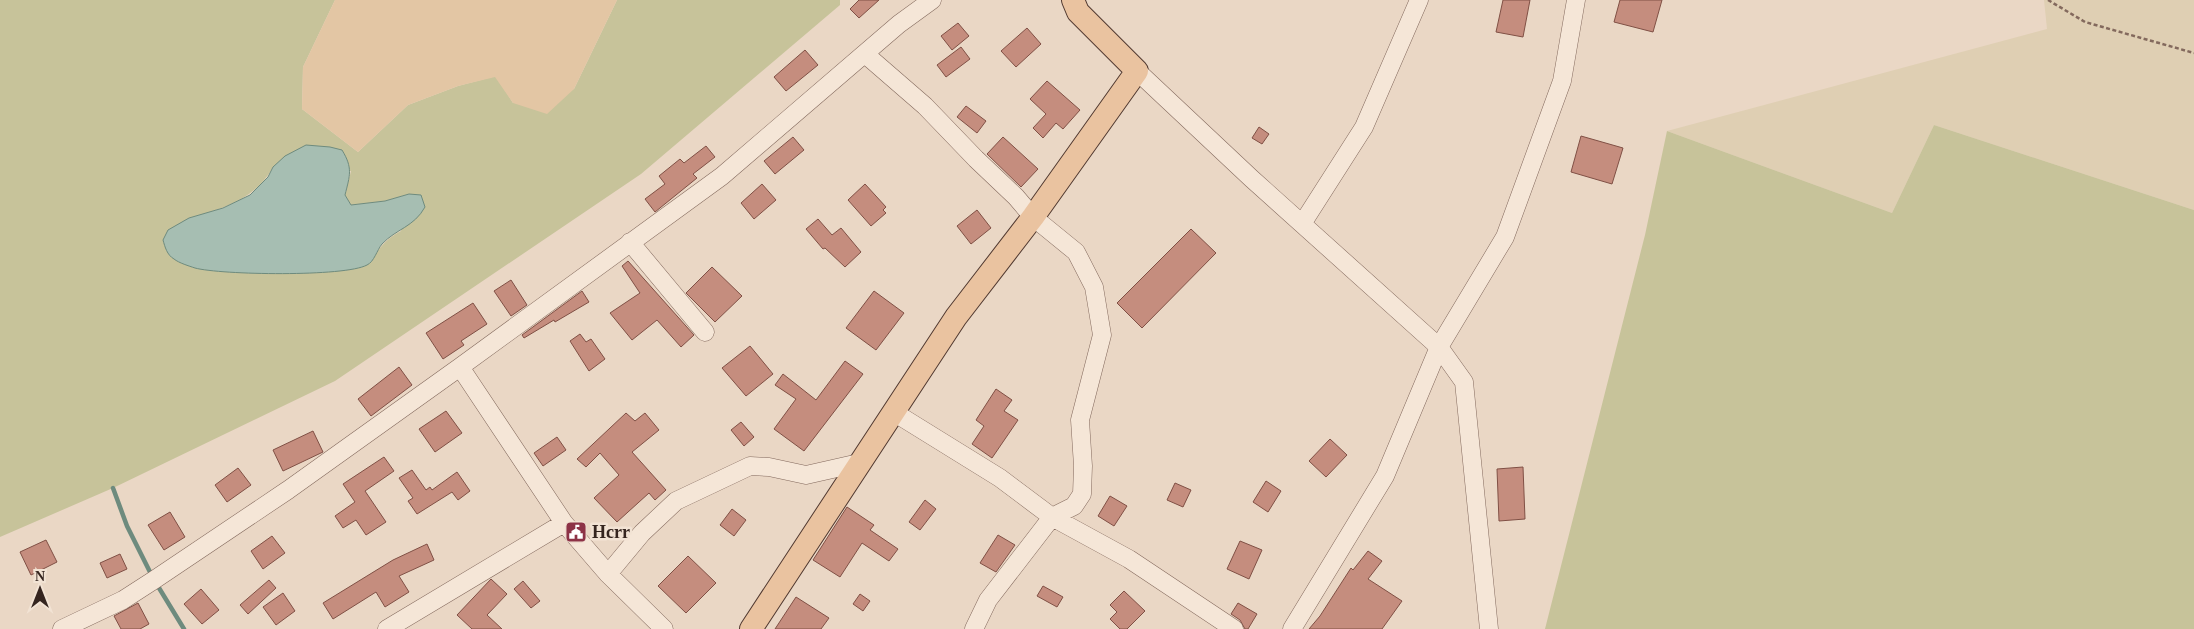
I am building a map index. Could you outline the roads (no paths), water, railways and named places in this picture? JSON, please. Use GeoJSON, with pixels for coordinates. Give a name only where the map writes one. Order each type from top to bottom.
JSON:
{"type":"FeatureCollection","features":[{"type":"Feature","properties":{"kind":"main road"},"geometry":{"type":"LineString","coordinates":[[751,629],[859,463],[895,413],[956,317],[1033,216],[1137,71],[1078,12],[1073,0]]}},
{"type":"Feature","properties":{"kind":"street"},"geometry":{"type":"LineString","coordinates":[[62,629],[123,600],[154,580],[288,490],[460,367],[722,176],[899,24],[932,0]]}},
{"type":"Feature","properties":{"kind":"street"},"geometry":{"type":"LineString","coordinates":[[1302,224],[1364,127],[1419,0]]}},
{"type":"Feature","properties":{"kind":"street"},"geometry":{"type":"LineString","coordinates":[[1292,629],[1385,476],[1439,347],[1505,237],[1562,81],[1576,0]]}},
{"type":"Feature","properties":{"kind":"street"},"geometry":{"type":"LineString","coordinates":[[865,54],[925,106],[1033,216],[1076,252],[1094,287],[1102,335],[1080,420],[1083,466],[1082,494],[1074,506],[1052,517],[988,600],[974,629]]}},
{"type":"Feature","properties":{"kind":"street"},"geometry":{"type":"LineString","coordinates":[[1137,71],[1302,224],[1439,347],[1464,382],[1489,629]]}},
{"type":"Feature","properties":{"kind":"street"},"geometry":{"type":"LineString","coordinates":[[630,242],[705,332]]}},
{"type":"Feature","properties":{"kind":"street"},"geometry":{"type":"LineString","coordinates":[[460,367],[564,523],[608,574],[664,629]]}},
{"type":"Feature","properties":{"kind":"street"},"geometry":{"type":"LineString","coordinates":[[895,413],[1000,478],[1052,517],[1129,558],[1234,629]]}},
{"type":"Feature","properties":{"kind":"street"},"geometry":{"type":"LineString","coordinates":[[608,574],[642,533],[676,501],[750,466],[769,467],[806,475],[859,463]]}},
{"type":"Feature","properties":{"kind":"street"},"geometry":{"type":"LineString","coordinates":[[387,629],[564,523]]}},
{"type":"Feature","properties":{"kind":"waterway"},"geometry":{"type":"LineString","coordinates":[[113,488],[127,526],[152,576]]}},
{"type":"Feature","properties":{"kind":"waterway"},"geometry":{"type":"LineString","coordinates":[[156,583],[184,629]]}},
{"type":"Feature","properties":{"kind":"place","name":"Hcrr"},"geometry":{"type":"Point","coordinates":[576,532]}}]}
